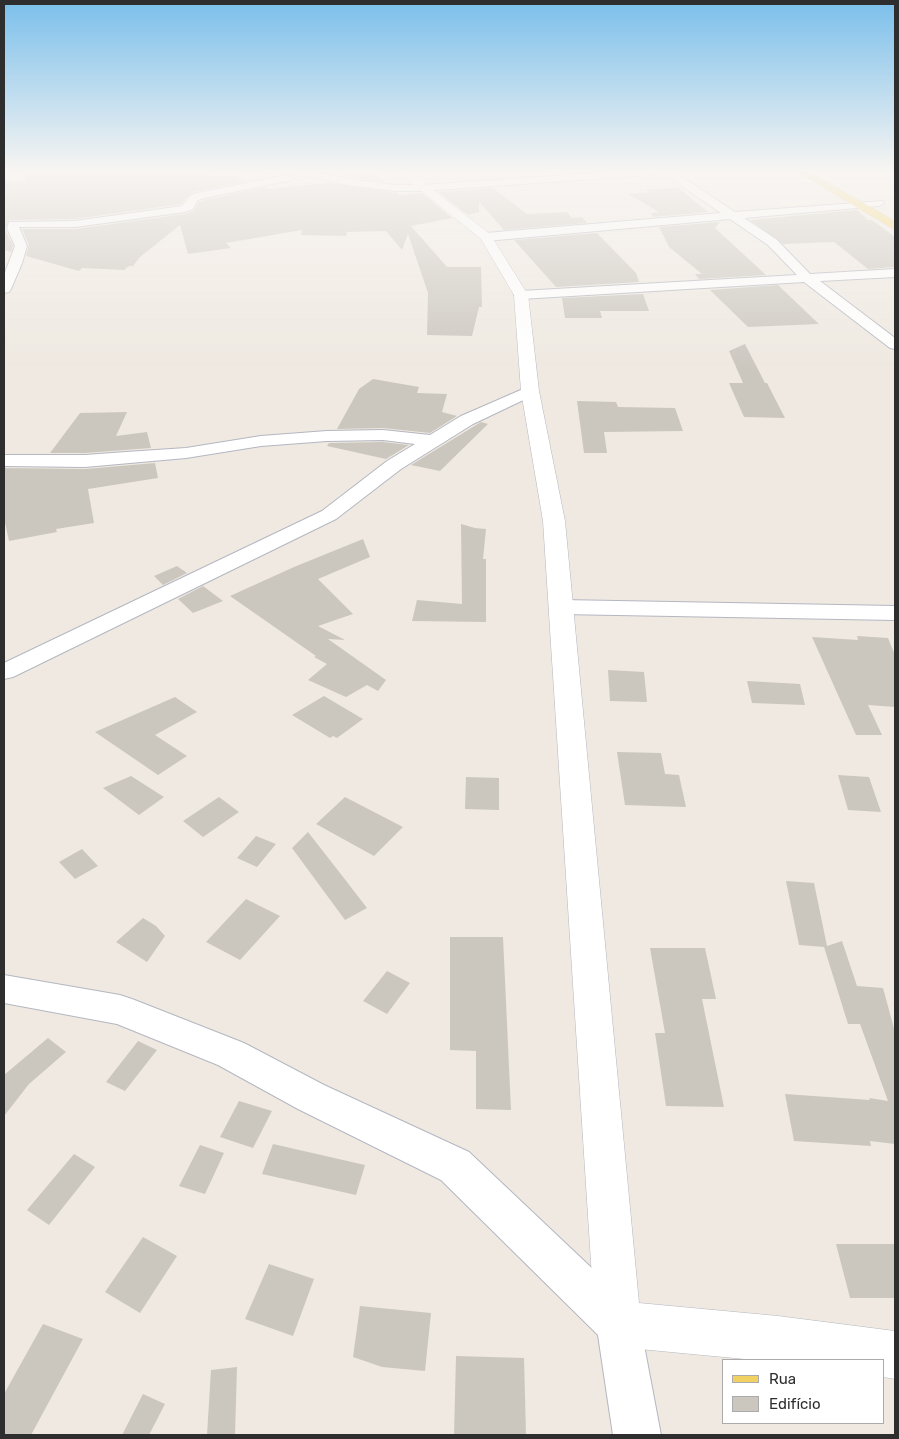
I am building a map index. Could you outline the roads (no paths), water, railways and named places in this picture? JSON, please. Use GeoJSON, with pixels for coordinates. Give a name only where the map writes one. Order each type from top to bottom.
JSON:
{"type":"FeatureCollection","features":[{"type":"Feature","properties":{"kind":"main road"},"geometry":{"type":"LineString","coordinates":[[486,237],[521,295],[530,391],[554,521],[618,1324],[778,1339],[895,1355]]}},
{"type":"Feature","properties":{"kind":"street"},"geometry":{"type":"LineString","coordinates":[[4,289],[16,263],[21,246],[17,237]]}},
{"type":"Feature","properties":{"kind":"street"},"geometry":{"type":"LineString","coordinates":[[765,237],[807,278],[895,345]]}},
{"type":"Feature","properties":{"kind":"street"},"geometry":{"type":"LineString","coordinates":[[521,295],[895,273]]}},
{"type":"Feature","properties":{"kind":"street"},"geometry":{"type":"LineString","coordinates":[[4,672],[328,515],[394,465],[432,441],[467,420],[530,391]]}},
{"type":"Feature","properties":{"kind":"street"},"geometry":{"type":"LineString","coordinates":[[4,460],[85,461],[126,458],[186,453],[262,441],[327,436],[383,435],[432,441]]}},
{"type":"Feature","properties":{"kind":"street"},"geometry":{"type":"LineString","coordinates":[[561,607],[895,613]]}},
{"type":"Feature","properties":{"kind":"street"},"geometry":{"type":"LineString","coordinates":[[4,989],[120,1010],[213,1046],[311,1098],[455,1166],[618,1324],[637,1435]]}}]}
